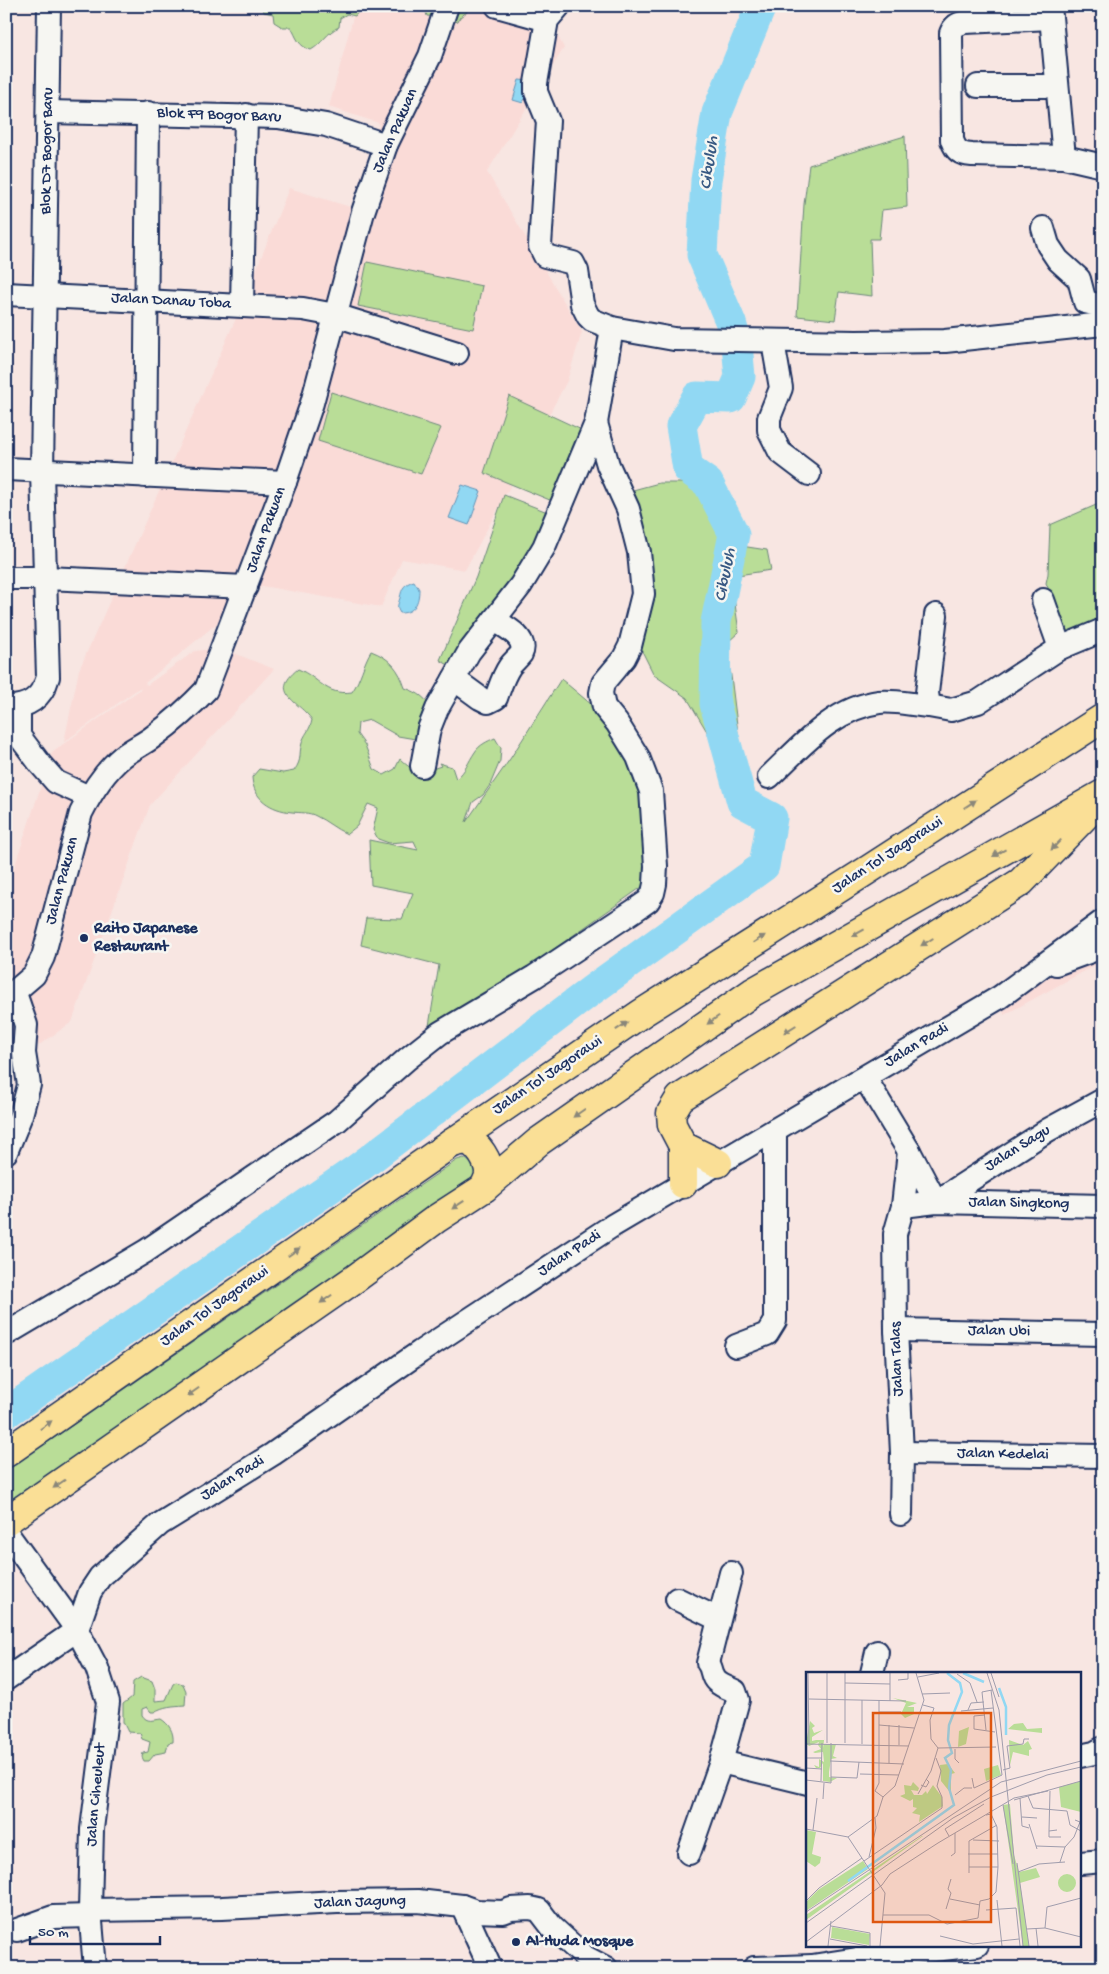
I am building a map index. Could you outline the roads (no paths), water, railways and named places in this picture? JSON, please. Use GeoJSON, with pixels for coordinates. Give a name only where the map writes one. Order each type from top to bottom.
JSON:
{"type":"FeatureCollection","features":[{"type":"Feature","properties":{"kind":"highway","name":"Jalan Tol Jagorawi"},"geometry":{"type":"LineString","coordinates":[[6,1453],[642,1012],[871,868],[1103,718]]}},
{"type":"Feature","properties":{"kind":"highway"},"geometry":{"type":"LineString","coordinates":[[683,1184],[682,1146],[671,1119],[671,1113],[680,1098],[1021,882],[1103,796]]}},
{"type":"Feature","properties":{"kind":"highway"},"geometry":{"type":"LineString","coordinates":[[6,1521],[356,1278],[436,1219],[484,1188],[538,1142],[753,992],[1103,796]]}},
{"type":"Feature","properties":{"kind":"highway"},"geometry":{"type":"LineString","coordinates":[[452,1142],[465,1140],[472,1142],[477,1147],[487,1163],[490,1174],[484,1188]]}},
{"type":"Feature","properties":{"kind":"highway"},"geometry":{"type":"LineString","coordinates":[[682,1146],[718,1163]]}},
{"type":"Feature","properties":{"kind":"street","name":"Blok D7 Bogor Baru"},"geometry":{"type":"LineString","coordinates":[[13,708],[41,693],[48,677],[42,472],[49,6]]}},
{"type":"Feature","properties":{"kind":"street","name":"Jalan Pakuan"},"geometry":{"type":"LineString","coordinates":[[10,996],[34,976],[43,957],[81,813],[89,797],[101,780],[121,758],[154,736],[186,711],[206,690],[285,482],[312,403],[363,212],[386,145],[430,56],[447,6]]}},
{"type":"Feature","properties":{"kind":"street"},"geometry":{"type":"LineString","coordinates":[[497,6],[553,13],[536,83],[536,92],[548,121],[540,246],[545,256],[573,263],[577,271],[584,309],[592,320],[612,328],[674,339],[771,341],[945,341],[1103,324]]}},
{"type":"Feature","properties":{"kind":"street"},"geometry":{"type":"LineString","coordinates":[[1064,157],[1056,86],[1051,12],[965,22],[953,28],[951,33],[952,140],[955,148],[961,154],[1064,157],[1103,166]]}},
{"type":"Feature","properties":{"kind":"street"},"geometry":{"type":"LineString","coordinates":[[978,86],[1056,86]]}},
{"type":"Feature","properties":{"kind":"street","name":"Blok F9 Bogor Baru"},"geometry":{"type":"LineString","coordinates":[[48,112],[246,115],[302,120],[326,125],[386,145]]}},
{"type":"Feature","properties":{"kind":"street"},"geometry":{"type":"LineString","coordinates":[[145,476],[148,300],[148,113]]}},
{"type":"Feature","properties":{"kind":"street"},"geometry":{"type":"LineString","coordinates":[[242,305],[246,115]]}},
{"type":"Feature","properties":{"kind":"street"},"geometry":{"type":"LineString","coordinates":[[1043,228],[1048,245],[1058,260],[1080,278],[1085,302],[1103,306]]}},
{"type":"Feature","properties":{"kind":"street","name":"Jalan Danau Toba"},"geometry":{"type":"LineString","coordinates":[[6,294],[303,309],[335,315],[457,353]]}},
{"type":"Feature","properties":{"kind":"street"},"geometry":{"type":"LineString","coordinates":[[422,766],[429,729],[438,708],[469,652],[521,585],[544,547],[596,424],[612,328]]}},
{"type":"Feature","properties":{"kind":"street"},"geometry":{"type":"LineString","coordinates":[[771,341],[782,388],[768,418],[769,430],[780,452],[808,474]]}},
{"type":"Feature","properties":{"kind":"street"},"geometry":{"type":"LineString","coordinates":[[6,1334],[146,1251],[293,1152],[337,1121],[407,1059],[440,1033],[534,977],[648,901],[656,884],[651,790],[638,757],[604,706],[601,693],[603,683],[624,658],[630,646],[642,594],[639,552],[628,510],[608,465],[596,424]]}},
{"type":"Feature","properties":{"kind":"street"},"geometry":{"type":"LineString","coordinates":[[6,469],[285,482]]}},
{"type":"Feature","properties":{"kind":"street"},"geometry":{"type":"LineString","coordinates":[[6,578],[246,587]]}},
{"type":"Feature","properties":{"kind":"street"},"geometry":{"type":"LineString","coordinates":[[1043,600],[1060,648]]}},
{"type":"Feature","properties":{"kind":"street"},"geometry":{"type":"LineString","coordinates":[[929,706],[927,693],[936,615]]}},
{"type":"Feature","properties":{"kind":"street"},"geometry":{"type":"LineString","coordinates":[[454,679],[488,702],[496,698],[501,682],[510,666],[521,653],[522,648],[516,635],[494,620]]}},
{"type":"Feature","properties":{"kind":"street"},"geometry":{"type":"LineString","coordinates":[[768,777],[833,718],[857,707],[880,702],[929,706],[951,710],[978,702],[1060,648],[1103,630]]}},
{"type":"Feature","properties":{"kind":"street"},"geometry":{"type":"LineString","coordinates":[[13,708],[19,736],[40,765],[56,782],[89,797]]}},
{"type":"Feature","properties":{"kind":"street","name":"Jalan Padi"},"geometry":{"type":"LineString","coordinates":[[77,1630],[90,1592],[100,1577],[160,1524],[273,1454],[420,1352],[612,1226],[1000,997],[1103,921]]}},
{"type":"Feature","properties":{"kind":"street"},"geometry":{"type":"LineString","coordinates":[[1043,964],[1061,963],[1088,952],[1103,950]]}},
{"type":"Feature","properties":{"kind":"street"},"geometry":{"type":"LineString","coordinates":[[6,1152],[21,1115],[29,1085],[24,1052],[26,1025],[10,996]]}},
{"type":"Feature","properties":{"kind":"street"},"geometry":{"type":"LineString","coordinates":[[865,1078],[909,1151],[936,1202],[903,1206]]}},
{"type":"Feature","properties":{"kind":"street","name":"Jalan Sagu"},"geometry":{"type":"LineString","coordinates":[[936,1202],[1048,1130],[1103,1100]]}},
{"type":"Feature","properties":{"kind":"street"},"geometry":{"type":"LineString","coordinates":[[736,1346],[767,1334],[775,1321],[775,1130]]}},
{"type":"Feature","properties":{"kind":"street","name":"Jalan Talas"},"geometry":{"type":"LineString","coordinates":[[900,1514],[902,1453],[896,1330],[895,1234],[903,1206],[909,1151]]}},
{"type":"Feature","properties":{"kind":"street","name":"Jalan Singkong"},"geometry":{"type":"LineString","coordinates":[[936,1202],[1103,1206]]}},
{"type":"Feature","properties":{"kind":"street","name":"Jalan Ubi"},"geometry":{"type":"LineString","coordinates":[[896,1330],[1103,1334]]}},
{"type":"Feature","properties":{"kind":"street","name":"Jalan Kedelai"},"geometry":{"type":"LineString","coordinates":[[902,1453],[1103,1456]]}},
{"type":"Feature","properties":{"kind":"street","name":"Jalan Ciheuleut"},"geometry":{"type":"LineString","coordinates":[[6,1532],[77,1630],[97,1668],[108,1702],[92,1828],[90,1913],[96,1968]]}},
{"type":"Feature","properties":{"kind":"street"},"geometry":{"type":"LineString","coordinates":[[689,1853],[721,1762],[738,1696],[735,1691],[717,1682],[712,1675],[712,1668],[708,1663],[731,1573]]}},
{"type":"Feature","properties":{"kind":"street"},"geometry":{"type":"LineString","coordinates":[[677,1599],[718,1619]]}},
{"type":"Feature","properties":{"kind":"street"},"geometry":{"type":"LineString","coordinates":[[6,1679],[77,1630]]}},
{"type":"Feature","properties":{"kind":"street"},"geometry":{"type":"LineString","coordinates":[[1082,1756],[1094,1753],[1103,1748]]}},
{"type":"Feature","properties":{"kind":"street"},"geometry":{"type":"LineString","coordinates":[[721,1762],[806,1783]]}},
{"type":"Feature","properties":{"kind":"street"},"geometry":{"type":"LineString","coordinates":[[1082,1863],[1103,1861]]}},
{"type":"Feature","properties":{"kind":"street","name":"Jalan Jagung"},"geometry":{"type":"LineString","coordinates":[[17,1930],[54,1917],[90,1913],[336,1902],[418,1901],[462,1906],[476,1911],[503,1912],[530,1908],[539,1910],[552,1927],[585,1957],[606,1968]]}},
{"type":"Feature","properties":{"kind":"street"},"geometry":{"type":"LineString","coordinates":[[462,1906],[489,1965]]}},
{"type":"Feature","properties":{"kind":"street"},"geometry":{"type":"LineString","coordinates":[[754,1968],[812,1966],[968,1946]]}},
{"type":"Feature","properties":{"kind":"water"},"geometry":{"type":"Polygon","coordinates":[[[519,80],[530,81],[523,103],[513,100],[519,80]]]}},
{"type":"Feature","properties":{"kind":"water"},"geometry":{"type":"Polygon","coordinates":[[[462,485],[481,491],[469,525],[449,518],[462,485]]]}},
{"type":"Feature","properties":{"kind":"water"},"geometry":{"type":"Polygon","coordinates":[[[414,581],[419,589],[417,602],[413,609],[400,613],[398,606],[403,589],[414,581]]]}},
{"type":"Feature","properties":{"kind":"waterway","name":"Cibuluh"},"geometry":{"type":"LineString","coordinates":[[6,1413],[357,1169],[592,990],[764,866],[772,818],[742,802],[715,704],[716,622],[734,534],[708,483],[688,469],[681,426],[697,397],[731,398],[740,377],[737,344],[731,323],[702,255],[706,180],[717,113],[761,6]]}},
{"type":"Feature","properties":{"kind":"place","name":"Raito Japanese Restaurant"},"geometry":{"type":"Point","coordinates":[84,938]}},
{"type":"Feature","properties":{"kind":"place","name":"Al-Huda Mosque"},"geometry":{"type":"Point","coordinates":[516,1942]}}]}
